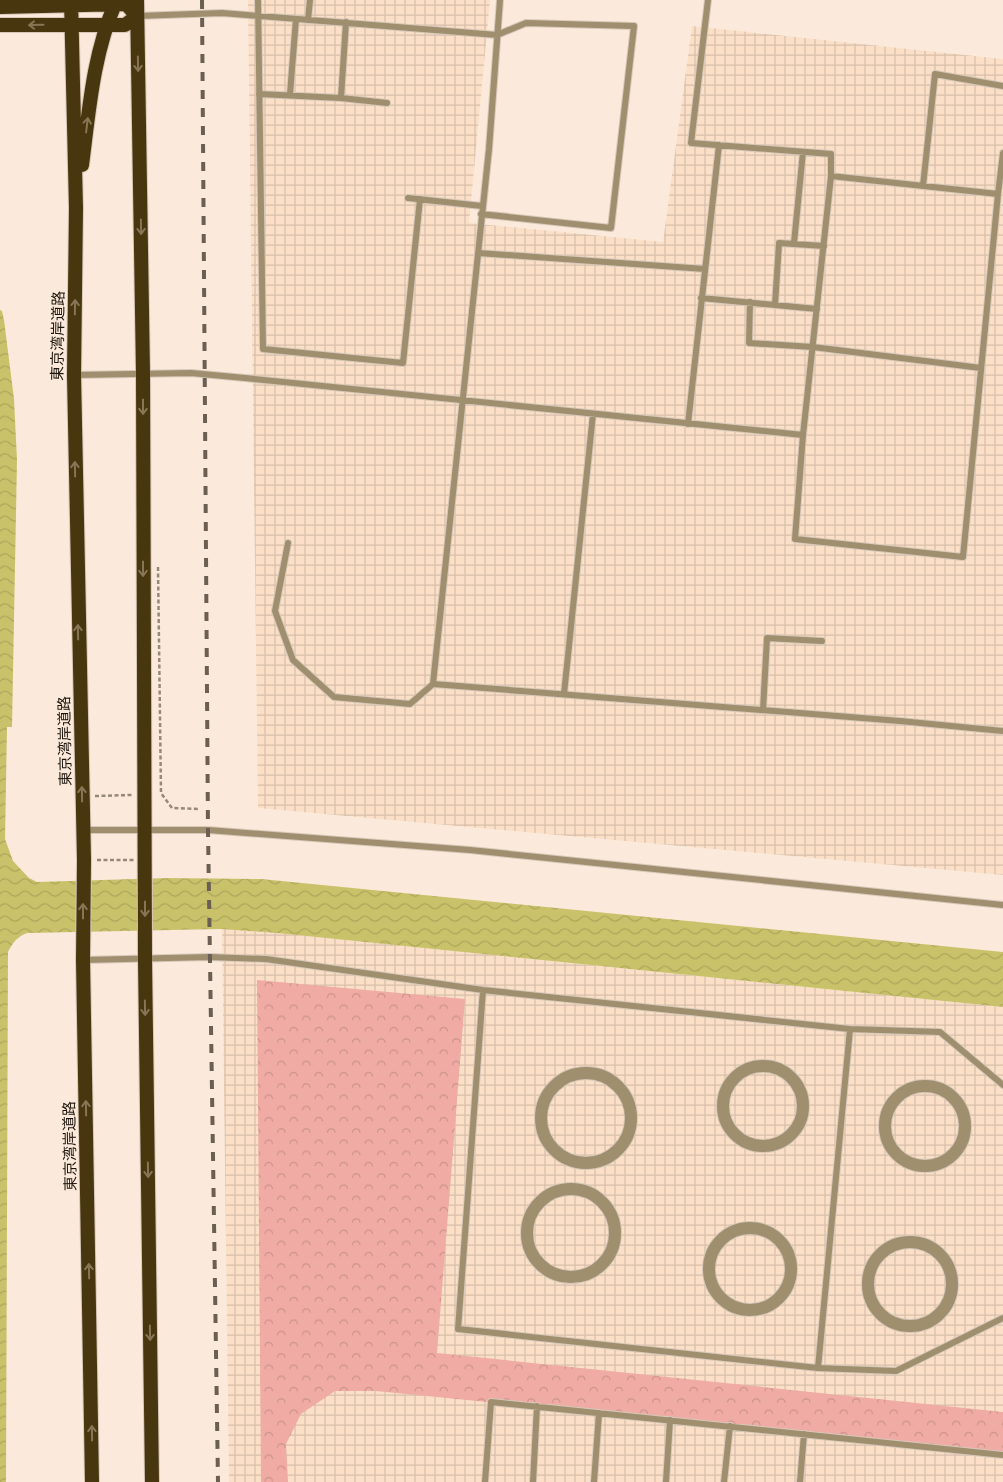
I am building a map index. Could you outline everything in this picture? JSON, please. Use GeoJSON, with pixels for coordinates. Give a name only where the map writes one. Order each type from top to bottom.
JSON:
{"type":"FeatureCollection","features":[{"type":"Feature","properties":{"kind":"highway"},"geometry":{"type":"LineString","coordinates":[[137,0],[143,373],[145,959],[152,1482]]}},
{"type":"Feature","properties":{"kind":"highway","name":"東京湾岸道路"},"geometry":{"type":"LineString","coordinates":[[71,2],[76,208],[74,376],[84,860],[83,960],[92,1482]]}},
{"type":"Feature","properties":{"kind":"highway"},"geometry":{"type":"LineString","coordinates":[[0,7],[96,2],[126,4],[137,16]]}},
{"type":"Feature","properties":{"kind":"highway"},"geometry":{"type":"LineString","coordinates":[[86,25],[96,2]]}},
{"type":"Feature","properties":{"kind":"highway"},"geometry":{"type":"LineString","coordinates":[[76,208],[91,97],[101,42],[115,4]]}},
{"type":"Feature","properties":{"kind":"highway"},"geometry":{"type":"LineString","coordinates":[[0,25],[126,25],[137,16]]}},
{"type":"Feature","properties":{"kind":"street"},"geometry":{"type":"LineString","coordinates":[[760,1066],[782,1071],[793,1080],[800,1091],[803,1106],[801,1120],[795,1131],[784,1140],[772,1146],[755,1146],[742,1141],[731,1132],[725,1122],[722,1108],[727,1088],[736,1077],[747,1069],[760,1066]]}},
{"type":"Feature","properties":{"kind":"street"},"geometry":{"type":"LineString","coordinates":[[585,1072],[608,1078],[620,1088],[628,1102],[631,1114],[630,1130],[619,1149],[606,1158],[591,1163],[575,1162],[562,1157],[550,1147],[541,1128],[540,1112],[543,1100],[552,1087],[570,1075],[585,1072]]}},
{"type":"Feature","properties":{"kind":"street"},"geometry":{"type":"LineString","coordinates":[[917,1086],[931,1086],[944,1090],[959,1103],[965,1116],[966,1130],[962,1143],[954,1155],[942,1163],[928,1167],[915,1166],[902,1160],[887,1142],[884,1128],[887,1110],[895,1098],[906,1090],[917,1086]]}},
{"type":"Feature","properties":{"kind":"street"},"geometry":{"type":"LineString","coordinates":[[562,1190],[587,1191],[600,1199],[609,1210],[615,1224],[615,1239],[610,1254],[603,1263],[590,1272],[575,1276],[561,1276],[547,1270],[536,1259],[529,1244],[527,1229],[531,1214],[536,1206],[548,1196],[562,1190]]}},
{"type":"Feature","properties":{"kind":"street"},"geometry":{"type":"LineString","coordinates":[[753,1227],[767,1230],[779,1238],[786,1247],[791,1261],[791,1275],[784,1294],[773,1303],[760,1309],[745,1310],[735,1308],[723,1300],[714,1289],[708,1265],[712,1251],[718,1242],[730,1232],[753,1227]]}},
{"type":"Feature","properties":{"kind":"street"},"geometry":{"type":"LineString","coordinates":[[908,1242],[919,1243],[932,1248],[943,1258],[949,1267],[952,1281],[951,1296],[944,1309],[934,1319],[920,1325],[906,1326],[892,1322],[880,1313],[870,1296],[869,1276],[875,1262],[882,1254],[894,1246],[908,1242]]}},
{"type":"Feature","properties":{"kind":"lane"},"geometry":{"type":"LineString","coordinates":[[258,0],[263,349],[403,363],[420,199]]}},
{"type":"Feature","properties":{"kind":"lane"},"geometry":{"type":"LineString","coordinates":[[308,20],[310,0]]}},
{"type":"Feature","properties":{"kind":"lane"},"geometry":{"type":"LineString","coordinates":[[288,543],[276,611],[293,660],[334,698],[410,704],[433,684],[489,149],[500,0]]}},
{"type":"Feature","properties":{"kind":"lane"},"geometry":{"type":"LineString","coordinates":[[708,0],[690,143],[831,154],[831,176],[803,435],[795,539],[963,557],[1003,153]]}},
{"type":"Feature","properties":{"kind":"lane"},"geometry":{"type":"LineString","coordinates":[[137,16],[202,13],[346,22],[497,35],[526,23],[634,26],[610,228],[481,214]]}},
{"type":"Feature","properties":{"kind":"lane"},"geometry":{"type":"LineString","coordinates":[[290,94],[296,19]]}},
{"type":"Feature","properties":{"kind":"lane"},"geometry":{"type":"LineString","coordinates":[[341,98],[346,22]]}},
{"type":"Feature","properties":{"kind":"lane"},"geometry":{"type":"LineString","coordinates":[[923,186],[935,74],[1003,86]]}},
{"type":"Feature","properties":{"kind":"lane"},"geometry":{"type":"LineString","coordinates":[[259,94],[290,94],[387,103]]}},
{"type":"Feature","properties":{"kind":"lane"},"geometry":{"type":"LineString","coordinates":[[688,424],[719,145]]}},
{"type":"Feature","properties":{"kind":"lane"},"geometry":{"type":"LineString","coordinates":[[794,243],[803,152]]}},
{"type":"Feature","properties":{"kind":"lane"},"geometry":{"type":"LineString","coordinates":[[831,176],[998,194]]}},
{"type":"Feature","properties":{"kind":"lane"},"geometry":{"type":"LineString","coordinates":[[408,198],[482,206]]}},
{"type":"Feature","properties":{"kind":"lane"},"geometry":{"type":"LineString","coordinates":[[775,305],[779,242],[824,246]]}},
{"type":"Feature","properties":{"kind":"lane"},"geometry":{"type":"LineString","coordinates":[[478,253],[705,269]]}},
{"type":"Feature","properties":{"kind":"lane"},"geometry":{"type":"LineString","coordinates":[[702,298],[817,309]]}},
{"type":"Feature","properties":{"kind":"lane"},"geometry":{"type":"LineString","coordinates":[[750,302],[749,343],[812,347],[981,368]]}},
{"type":"Feature","properties":{"kind":"lane"},"geometry":{"type":"LineString","coordinates":[[74,376],[143,373],[245,378],[803,435]]}},
{"type":"Feature","properties":{"kind":"lane"},"geometry":{"type":"LineString","coordinates":[[564,694],[593,414]]}},
{"type":"Feature","properties":{"kind":"lane"},"geometry":{"type":"LineString","coordinates":[[763,710],[767,638],[822,641]]}},
{"type":"Feature","properties":{"kind":"lane"},"geometry":{"type":"LineString","coordinates":[[433,684],[1003,731]]}},
{"type":"Feature","properties":{"kind":"lane"},"geometry":{"type":"LineString","coordinates":[[83,830],[208,830],[470,850],[1003,905]]}},
{"type":"Feature","properties":{"kind":"lane"},"geometry":{"type":"LineString","coordinates":[[83,960],[210,957],[266,960],[483,990],[850,1029],[940,1032],[1003,1085]]}},
{"type":"Feature","properties":{"kind":"lane"},"geometry":{"type":"LineString","coordinates":[[483,990],[458,1329],[818,1368],[896,1371],[1003,1318]]}},
{"type":"Feature","properties":{"kind":"lane"},"geometry":{"type":"LineString","coordinates":[[818,1368],[850,1029]]}},
{"type":"Feature","properties":{"kind":"lane"},"geometry":{"type":"LineString","coordinates":[[485,1482],[492,1402],[1003,1455]]}},
{"type":"Feature","properties":{"kind":"lane"},"geometry":{"type":"LineString","coordinates":[[533,1482],[537,1406]]}},
{"type":"Feature","properties":{"kind":"lane"},"geometry":{"type":"LineString","coordinates":[[594,1482],[599,1413]]}},
{"type":"Feature","properties":{"kind":"lane"},"geometry":{"type":"LineString","coordinates":[[666,1482],[670,1420]]}},
{"type":"Feature","properties":{"kind":"lane"},"geometry":{"type":"LineString","coordinates":[[724,1482],[730,1426]]}},
{"type":"Feature","properties":{"kind":"lane"},"geometry":{"type":"LineString","coordinates":[[800,1482],[804,1434]]}},
{"type":"Feature","properties":{"kind":"path"},"geometry":{"type":"LineString","coordinates":[[158,565],[161,793],[172,808],[198,809]]}},
{"type":"Feature","properties":{"kind":"path"},"geometry":{"type":"LineString","coordinates":[[82,796],[161,793]]}},
{"type":"Feature","properties":{"kind":"path"},"geometry":{"type":"LineString","coordinates":[[84,860],[145,860]]}},
{"type":"Feature","properties":{"kind":"shaded area"},"geometry":{"type":"Polygon","coordinates":[[[248,0],[490,0],[469,223],[663,242],[692,26],[1003,59],[1003,875],[258,808],[248,0]]]}},
{"type":"Feature","properties":{"kind":"shaded area"},"geometry":{"type":"Polygon","coordinates":[[[222,929],[1003,1007],[1003,1482],[229,1482],[222,929]]]}},
{"type":"Feature","properties":{"kind":"green space"},"geometry":{"type":"Polygon","coordinates":[[[257,980],[465,999],[437,1353],[1003,1412],[1003,1453],[376,1391],[335,1391],[301,1414],[286,1444],[288,1482],[261,1482],[257,980]]]}},
{"type":"Feature","properties":{"kind":"water"},"geometry":{"type":"Polygon","coordinates":[[[0,310],[4,320],[14,399],[17,460],[12,727],[7,727],[5,839],[13,861],[29,878],[37,882],[167,878],[261,879],[1003,952],[1003,1007],[277,933],[221,929],[27,933],[16,940],[8,952],[6,1482],[0,1482],[0,310]]]}},
{"type":"Feature","properties":{"kind":"railway"},"geometry":{"type":"LineString","coordinates":[[202,0],[208,830],[218,1482]]}}]}
